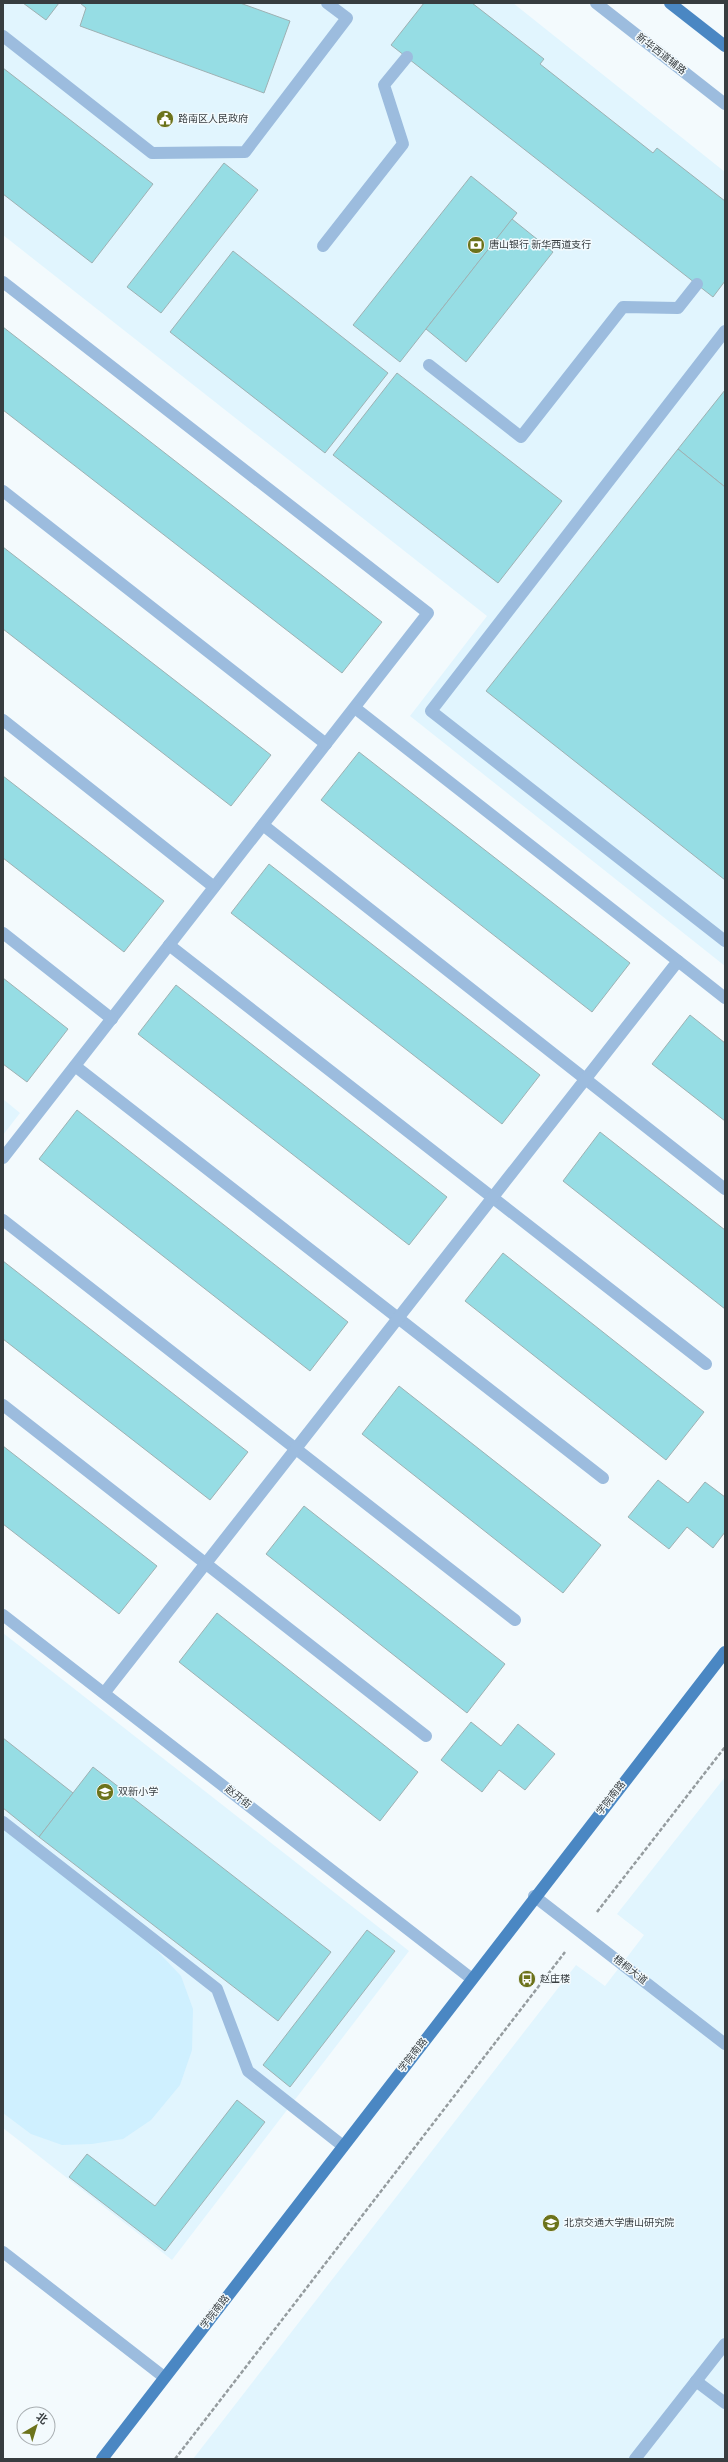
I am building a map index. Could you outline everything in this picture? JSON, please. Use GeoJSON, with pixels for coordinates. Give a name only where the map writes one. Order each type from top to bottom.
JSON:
{"type":"FeatureCollection","features":[{"type":"Feature","properties":{"kind":"main road"},"geometry":{"type":"LineString","coordinates":[[670,3],[725,46]]}},
{"type":"Feature","properties":{"kind":"main road","name":"学院南路"},"geometry":{"type":"LineString","coordinates":[[102,2459],[472,1979],[534,1896],[725,1652]]}},
{"type":"Feature","properties":{"kind":"street"},"geometry":{"type":"LineString","coordinates":[[3,36],[152,152],[245,152],[347,18],[327,3]]}},
{"type":"Feature","properties":{"kind":"street","name":"新华西道辅路"},"geometry":{"type":"LineString","coordinates":[[596,3],[725,104]]}},
{"type":"Feature","properties":{"kind":"street"},"geometry":{"type":"LineString","coordinates":[[323,246],[402,144],[384,86],[407,57]]}},
{"type":"Feature","properties":{"kind":"street"},"geometry":{"type":"LineString","coordinates":[[3,282],[428,613],[3,1158]]}},
{"type":"Feature","properties":{"kind":"street"},"geometry":{"type":"LineString","coordinates":[[429,365],[521,437],[623,307],[678,308],[697,284]]}},
{"type":"Feature","properties":{"kind":"street"},"geometry":{"type":"LineString","coordinates":[[725,331],[431,711],[725,941]]}},
{"type":"Feature","properties":{"kind":"street"},"geometry":{"type":"LineString","coordinates":[[3,491],[326,744]]}},
{"type":"Feature","properties":{"kind":"street"},"geometry":{"type":"LineString","coordinates":[[354,708],[725,998]]}},
{"type":"Feature","properties":{"kind":"street"},"geometry":{"type":"LineString","coordinates":[[3,720],[214,887]]}},
{"type":"Feature","properties":{"kind":"street"},"geometry":{"type":"LineString","coordinates":[[263,825],[725,1189]]}},
{"type":"Feature","properties":{"kind":"street"},"geometry":{"type":"LineString","coordinates":[[3,933],[112,1018]]}},
{"type":"Feature","properties":{"kind":"street"},"geometry":{"type":"LineString","coordinates":[[169,945],[706,1364]]}},
{"type":"Feature","properties":{"kind":"street"},"geometry":{"type":"LineString","coordinates":[[105,1692],[678,961]]}},
{"type":"Feature","properties":{"kind":"street"},"geometry":{"type":"LineString","coordinates":[[75,1066],[603,1478]]}},
{"type":"Feature","properties":{"kind":"street"},"geometry":{"type":"LineString","coordinates":[[3,1220],[515,1620]]}},
{"type":"Feature","properties":{"kind":"street"},"geometry":{"type":"LineString","coordinates":[[3,1405],[426,1736]]}},
{"type":"Feature","properties":{"kind":"street","name":"赵开街"},"geometry":{"type":"LineString","coordinates":[[3,1615],[105,1692],[472,1979]]}},
{"type":"Feature","properties":{"kind":"street"},"geometry":{"type":"LineString","coordinates":[[3,1822],[217,1989],[248,2071],[343,2146]]}},
{"type":"Feature","properties":{"kind":"street","name":"梧桐大道"},"geometry":{"type":"LineString","coordinates":[[534,1896],[725,2044]]}},
{"type":"Feature","properties":{"kind":"street"},"geometry":{"type":"LineString","coordinates":[[3,2252],[164,2378]]}},
{"type":"Feature","properties":{"kind":"street"},"geometry":{"type":"LineString","coordinates":[[635,2459],[725,2344]]}},
{"type":"Feature","properties":{"kind":"street"},"geometry":{"type":"LineString","coordinates":[[696,2381],[725,2403]]}},
{"type":"Feature","properties":{"kind":"path"},"geometry":{"type":"LineString","coordinates":[[175,2459],[725,1747]]}},
{"type":"Feature","properties":{"kind":"shaded area"},"geometry":{"type":"Polygon","coordinates":[[[3,3],[513,3],[725,172],[725,966],[410,716],[487,616],[3,235],[3,3]]]}},
{"type":"Feature","properties":{"kind":"shaded area"},"geometry":{"type":"Polygon","coordinates":[[[3,1099],[20,1113],[3,1135],[3,1099]]]}},
{"type":"Feature","properties":{"kind":"shaded area","name":"双新小学"},"geometry":{"type":"Polygon","coordinates":[[[3,1633],[409,1951],[172,2260],[3,2128],[3,1633]]]}},
{"type":"Feature","properties":{"kind":"shaded area","name":"北京交通大学唐山研究院"},"geometry":{"type":"Polygon","coordinates":[[[725,1777],[725,2459],[193,2459],[576,1965],[605,1986],[644,1935],[617,1914],[725,1777]]]}},
{"type":"Feature","properties":{"kind":"shaded area"},"geometry":{"type":"Polygon","coordinates":[[[3,1828],[145,1938],[181,1976],[193,2009],[192,2050],[180,2085],[151,2120],[123,2139],[92,2144],[62,2145],[31,2134],[3,2113],[3,1828]]]}},
{"type":"Feature","properties":{"kind":"building"},"geometry":{"type":"Polygon","coordinates":[[[23,3],[59,3],[46,20],[23,3]]]}},
{"type":"Feature","properties":{"kind":"building"},"geometry":{"type":"Polygon","coordinates":[[[80,3],[240,3],[290,21],[264,93],[80,26],[86,8],[80,3]]]}},
{"type":"Feature","properties":{"kind":"building"},"geometry":{"type":"Polygon","coordinates":[[[424,3],[472,3],[544,59],[540,64],[653,153],[657,148],[725,201],[725,281],[713,297],[391,45],[424,3]]]}},
{"type":"Feature","properties":{"kind":"building"},"geometry":{"type":"Polygon","coordinates":[[[3,68],[153,184],[92,263],[3,194],[3,68]]]}},
{"type":"Feature","properties":{"kind":"building"},"geometry":{"type":"Polygon","coordinates":[[[224,163],[258,190],[161,313],[127,287],[224,163]]]}},
{"type":"Feature","properties":{"kind":"building"},"geometry":{"type":"Polygon","coordinates":[[[471,176],[517,213],[400,362],[353,325],[471,176]]]}},
{"type":"Feature","properties":{"kind":"building"},"geometry":{"type":"Polygon","coordinates":[[[512,219],[553,252],[466,362],[426,329],[512,219]]]}},
{"type":"Feature","properties":{"kind":"building"},"geometry":{"type":"Polygon","coordinates":[[[233,251],[388,373],[325,453],[170,332],[233,251]]]}},
{"type":"Feature","properties":{"kind":"building"},"geometry":{"type":"Polygon","coordinates":[[[3,327],[382,622],[342,673],[3,410],[3,327]]]}},
{"type":"Feature","properties":{"kind":"building"},"geometry":{"type":"Polygon","coordinates":[[[397,373],[562,501],[498,583],[333,455],[397,373]]]}},
{"type":"Feature","properties":{"kind":"building"},"geometry":{"type":"Polygon","coordinates":[[[725,390],[725,487],[678,449],[725,390]]]}},
{"type":"Feature","properties":{"kind":"building"},"geometry":{"type":"Polygon","coordinates":[[[678,449],[725,487],[725,880],[486,691],[678,449]]]}},
{"type":"Feature","properties":{"kind":"building"},"geometry":{"type":"Polygon","coordinates":[[[3,547],[271,755],[231,806],[3,629],[3,547]]]}},
{"type":"Feature","properties":{"kind":"building"},"geometry":{"type":"Polygon","coordinates":[[[359,752],[630,963],[592,1012],[321,800],[359,752]]]}},
{"type":"Feature","properties":{"kind":"building"},"geometry":{"type":"Polygon","coordinates":[[[3,776],[164,901],[124,952],[3,858],[3,776]]]}},
{"type":"Feature","properties":{"kind":"building"},"geometry":{"type":"Polygon","coordinates":[[[269,864],[540,1075],[502,1124],[231,913],[269,864]]]}},
{"type":"Feature","properties":{"kind":"building"},"geometry":{"type":"Polygon","coordinates":[[[3,978],[68,1029],[27,1082],[3,1064],[3,978]]]}},
{"type":"Feature","properties":{"kind":"building"},"geometry":{"type":"Polygon","coordinates":[[[176,985],[447,1197],[409,1245],[138,1034],[176,985]]]}},
{"type":"Feature","properties":{"kind":"building"},"geometry":{"type":"Polygon","coordinates":[[[690,1015],[725,1043],[725,1121],[652,1064],[690,1015]]]}},
{"type":"Feature","properties":{"kind":"building"},"geometry":{"type":"Polygon","coordinates":[[[77,1110],[348,1322],[310,1371],[39,1159],[77,1110]]]}},
{"type":"Feature","properties":{"kind":"building"},"geometry":{"type":"Polygon","coordinates":[[[600,1132],[725,1230],[725,1309],[563,1181],[600,1132]]]}},
{"type":"Feature","properties":{"kind":"building"},"geometry":{"type":"Polygon","coordinates":[[[503,1253],[704,1412],[666,1460],[465,1301],[503,1253]]]}},
{"type":"Feature","properties":{"kind":"building"},"geometry":{"type":"Polygon","coordinates":[[[3,1261],[248,1452],[210,1500],[3,1339],[3,1261]]]}},
{"type":"Feature","properties":{"kind":"building"},"geometry":{"type":"Polygon","coordinates":[[[399,1386],[601,1545],[563,1593],[362,1434],[399,1386]]]}},
{"type":"Feature","properties":{"kind":"building"},"geometry":{"type":"Polygon","coordinates":[[[3,1446],[157,1566],[119,1614],[3,1524],[3,1446]]]}},
{"type":"Feature","properties":{"kind":"building"},"geometry":{"type":"Polygon","coordinates":[[[658,1480],[688,1503],[705,1482],[725,1497],[725,1532],[713,1548],[687,1527],[669,1549],[628,1517],[658,1480]]]}},
{"type":"Feature","properties":{"kind":"building"},"geometry":{"type":"Polygon","coordinates":[[[304,1506],[505,1664],[467,1713],[266,1554],[304,1506]]]}},
{"type":"Feature","properties":{"kind":"building"},"geometry":{"type":"Polygon","coordinates":[[[217,1613],[418,1772],[380,1821],[179,1662],[217,1613]]]}},
{"type":"Feature","properties":{"kind":"building"},"geometry":{"type":"Polygon","coordinates":[[[471,1722],[501,1746],[518,1724],[555,1754],[525,1790],[499,1770],[482,1792],[441,1760],[471,1722]]]}},
{"type":"Feature","properties":{"kind":"building"},"geometry":{"type":"Polygon","coordinates":[[[3,1738],[73,1793],[39,1837],[3,1808],[3,1738]]]}},
{"type":"Feature","properties":{"kind":"building"},"geometry":{"type":"Polygon","coordinates":[[[93,1767],[331,1952],[278,2021],[39,1837],[93,1767]]]}},
{"type":"Feature","properties":{"kind":"building"},"geometry":{"type":"Polygon","coordinates":[[[367,1930],[395,1951],[290,2087],[263,2065],[367,1930]]]}},
{"type":"Feature","properties":{"kind":"building"},"geometry":{"type":"Polygon","coordinates":[[[237,2100],[265,2122],[165,2251],[69,2177],[87,2154],[155,2206],[237,2100]]]}},
{"type":"Feature","properties":{"kind":"place","name":"路南区人民政府"},"geometry":{"type":"Point","coordinates":[165,119]}},
{"type":"Feature","properties":{"kind":"place","name":"唐山银行 新华西道支行"},"geometry":{"type":"Point","coordinates":[476,245]}},
{"type":"Feature","properties":{"kind":"place","name":"双新小学"},"geometry":{"type":"Point","coordinates":[105,1792]}},
{"type":"Feature","properties":{"kind":"place","name":"赵庄楼"},"geometry":{"type":"Point","coordinates":[527,1979]}},
{"type":"Feature","properties":{"kind":"place","name":"北京交通大学唐山研究院"},"geometry":{"type":"Point","coordinates":[551,2223]}}]}
